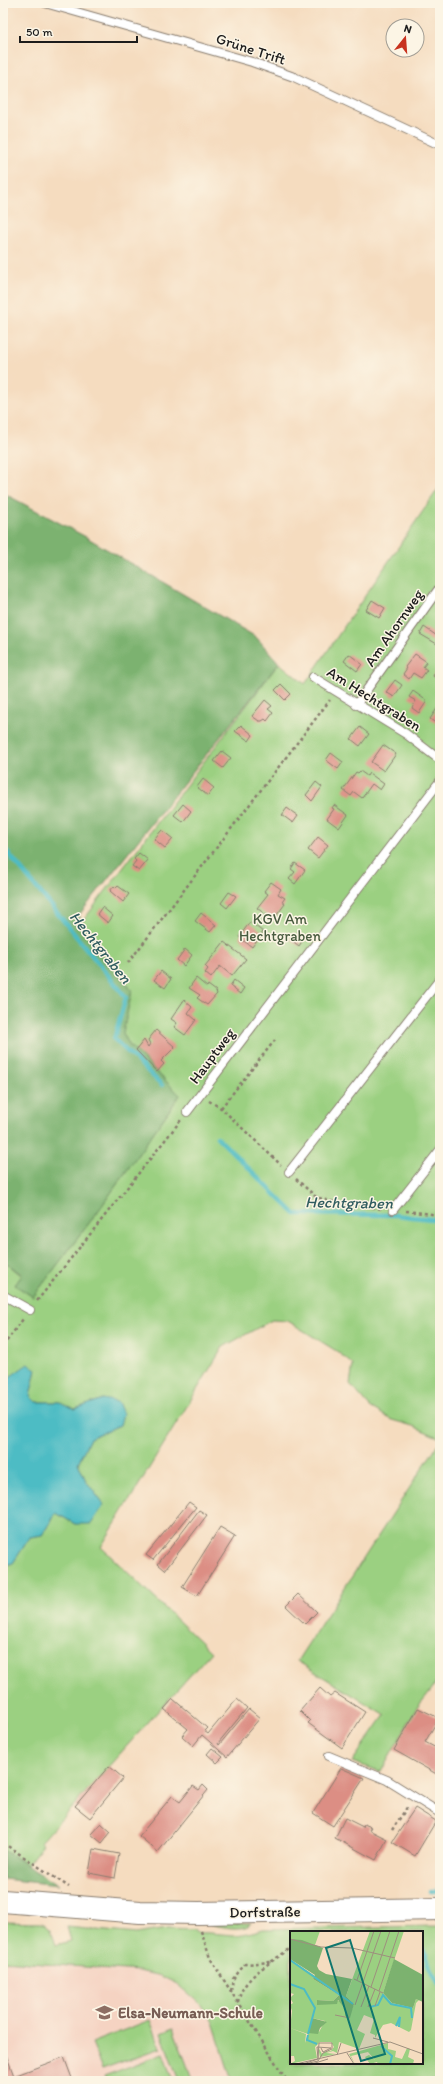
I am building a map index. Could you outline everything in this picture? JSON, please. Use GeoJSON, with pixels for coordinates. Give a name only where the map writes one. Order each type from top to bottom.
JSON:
{"type":"FeatureCollection","features":[{"type":"Feature","properties":{"kind":"main road","name":"Dorfstraße"},"geometry":{"type":"LineString","coordinates":[[3,1900],[118,1911],[198,1913],[440,1909]]}},
{"type":"Feature","properties":{"kind":"lane","name":"Grüne Trift"},"geometry":{"type":"LineString","coordinates":[[45,3],[252,62],[294,77],[440,145]]}},
{"type":"Feature","properties":{"kind":"lane","name":"Am Ahornweg"},"geometry":{"type":"LineString","coordinates":[[356,705],[440,587]]}},
{"type":"Feature","properties":{"kind":"lane","name":"Am Hechtgraben"},"geometry":{"type":"LineString","coordinates":[[313,677],[356,705],[406,734],[440,760]]}},
{"type":"Feature","properties":{"kind":"lane","name":"Hauptweg"},"geometry":{"type":"LineString","coordinates":[[187,1112],[440,781]]}},
{"type":"Feature","properties":{"kind":"lane"},"geometry":{"type":"LineString","coordinates":[[289,1172],[440,980]]}},
{"type":"Feature","properties":{"kind":"lane"},"geometry":{"type":"LineString","coordinates":[[393,1210],[440,1150]]}},
{"type":"Feature","properties":{"kind":"lane"},"geometry":{"type":"LineString","coordinates":[[3,1295],[30,1310]]}},
{"type":"Feature","properties":{"kind":"lane"},"geometry":{"type":"LineString","coordinates":[[329,1756],[387,1780],[440,1813]]}},
{"type":"Feature","properties":{"kind":"path"},"geometry":{"type":"LineString","coordinates":[[128,963],[336,692]]}},
{"type":"Feature","properties":{"kind":"path"},"geometry":{"type":"LineString","coordinates":[[221,1108],[275,1040]]}},
{"type":"Feature","properties":{"kind":"path"},"geometry":{"type":"LineString","coordinates":[[199,1096],[221,1108],[316,1196],[329,1201],[440,1215]]}},
{"type":"Feature","properties":{"kind":"path"},"geometry":{"type":"LineString","coordinates":[[3,1346],[187,1112]]}},
{"type":"Feature","properties":{"kind":"path"},"geometry":{"type":"LineString","coordinates":[[392,1830],[414,1797]]}},
{"type":"Feature","properties":{"kind":"path"},"geometry":{"type":"LineString","coordinates":[[3,1843],[71,1888]]}},
{"type":"Feature","properties":{"kind":"path"},"geometry":{"type":"LineString","coordinates":[[198,1913],[200,1927],[210,1958],[287,2081]]}},
{"type":"Feature","properties":{"kind":"path"},"geometry":{"type":"LineString","coordinates":[[238,2002],[240,1992],[247,1982],[290,1949]]}},
{"type":"Feature","properties":{"kind":"path"},"geometry":{"type":"LineString","coordinates":[[231,1991],[234,1979],[245,1964],[273,1962]]}},
{"type":"Feature","properties":{"kind":"shaded area","name":"Elsa-Neumann-Schule"},"geometry":{"type":"Polygon","coordinates":[[[3,1961],[139,1971],[161,1976],[177,1984],[201,2005],[213,2022],[232,2081],[3,2081],[3,1961]]]}},
{"type":"Feature","properties":{"kind":"green space","name":"KGV Am Hechtgraben"},"geometry":{"type":"Polygon","coordinates":[[[440,486],[440,1438],[413,1426],[392,1420],[370,1407],[350,1384],[353,1365],[338,1352],[288,1321],[272,1320],[223,1347],[101,1547],[211,1652],[41,1842],[43,1844],[27,1865],[3,1850],[3,1566],[13,1563],[30,1537],[42,1535],[56,1513],[75,1524],[104,1505],[86,1481],[78,1463],[90,1438],[120,1425],[103,1399],[75,1409],[60,1402],[36,1402],[30,1396],[36,1370],[8,1378],[3,1397],[3,1260],[22,1276],[15,1285],[33,1297],[96,1214],[180,1095],[130,1046],[122,1033],[132,991],[82,922],[279,663],[305,684],[440,486]]]}},
{"type":"Feature","properties":{"kind":"green space"},"geometry":{"type":"Polygon","coordinates":[[[3,493],[86,537],[256,637],[279,663],[79,915],[82,922],[132,991],[123,1033],[130,1046],[180,1095],[96,1214],[33,1297],[15,1285],[22,1275],[3,1260],[3,493]]]}},
{"type":"Feature","properties":{"kind":"green space"},"geometry":{"type":"Polygon","coordinates":[[[440,1441],[440,1675],[432,1689],[416,1709],[381,1772],[352,1762],[385,1715],[297,1661],[440,1441]]]}},
{"type":"Feature","properties":{"kind":"green space"},"geometry":{"type":"Polygon","coordinates":[[[3,1850],[58,1885],[3,1879],[3,1850]]]}},
{"type":"Feature","properties":{"kind":"green space"},"geometry":{"type":"Polygon","coordinates":[[[3,1922],[41,1923],[53,1935],[56,1945],[71,1941],[67,1927],[136,1934],[168,1929],[194,1930],[196,1933],[232,1935],[244,1934],[263,1929],[440,1926],[440,2081],[232,2081],[213,2022],[201,2005],[177,1984],[161,1976],[139,1971],[3,1961],[3,1922]]]}},
{"type":"Feature","properties":{"kind":"green space"},"geometry":{"type":"Polygon","coordinates":[[[251,1923],[248,1926],[238,1928],[211,1924],[251,1923]]]}},
{"type":"Feature","properties":{"kind":"green space"},"geometry":{"type":"Polygon","coordinates":[[[150,2020],[161,2048],[102,2069],[91,2043],[150,2020]]]}},
{"type":"Feature","properties":{"kind":"green space"},"geometry":{"type":"Polygon","coordinates":[[[173,2028],[193,2081],[179,2081],[161,2033],[173,2028]]]}},
{"type":"Feature","properties":{"kind":"green space"},"geometry":{"type":"Polygon","coordinates":[[[163,2054],[173,2081],[106,2081],[104,2076],[163,2054]]]}},
{"type":"Feature","properties":{"kind":"water"},"geometry":{"type":"Polygon","coordinates":[[[28,1364],[36,1369],[30,1396],[36,1402],[60,1402],[75,1409],[103,1399],[118,1402],[123,1414],[120,1425],[90,1438],[78,1463],[86,1481],[104,1505],[91,1524],[75,1524],[56,1513],[42,1535],[30,1537],[13,1563],[3,1566],[3,1397],[8,1378],[28,1364]]]}},
{"type":"Feature","properties":{"kind":"building"},"geometry":{"type":"Polygon","coordinates":[[[372,600],[385,608],[379,618],[366,610],[372,600]]]}},
{"type":"Feature","properties":{"kind":"building"},"geometry":{"type":"Polygon","coordinates":[[[424,627],[440,638],[437,644],[420,634],[424,627]]]}},
{"type":"Feature","properties":{"kind":"building"},"geometry":{"type":"Polygon","coordinates":[[[349,654],[362,664],[357,671],[344,661],[349,654]]]}},
{"type":"Feature","properties":{"kind":"building"},"geometry":{"type":"Polygon","coordinates":[[[415,654],[427,662],[423,667],[427,670],[421,678],[413,673],[409,679],[403,674],[407,668],[405,667],[415,654]]]}},
{"type":"Feature","properties":{"kind":"building"},"geometry":{"type":"Polygon","coordinates":[[[440,665],[440,680],[439,681],[433,676],[440,665]]]}},
{"type":"Feature","properties":{"kind":"building"},"geometry":{"type":"Polygon","coordinates":[[[395,680],[402,685],[394,697],[386,692],[395,680]]]}},
{"type":"Feature","properties":{"kind":"building"},"geometry":{"type":"Polygon","coordinates":[[[281,684],[291,694],[285,700],[275,690],[281,684]]]}},
{"type":"Feature","properties":{"kind":"building"},"geometry":{"type":"Polygon","coordinates":[[[413,691],[427,701],[419,713],[412,708],[416,701],[409,697],[413,691]]]}},
{"type":"Feature","properties":{"kind":"building"},"geometry":{"type":"Polygon","coordinates":[[[265,700],[272,706],[268,709],[273,713],[267,721],[265,719],[259,721],[252,716],[265,700]]]}},
{"type":"Feature","properties":{"kind":"building"},"geometry":{"type":"Polygon","coordinates":[[[440,704],[440,726],[430,719],[440,704]]]}},
{"type":"Feature","properties":{"kind":"building"},"geometry":{"type":"Polygon","coordinates":[[[241,725],[253,735],[249,741],[235,731],[241,725]]]}},
{"type":"Feature","properties":{"kind":"building"},"geometry":{"type":"Polygon","coordinates":[[[360,727],[369,734],[360,746],[351,739],[360,727]]]}},
{"type":"Feature","properties":{"kind":"building"},"geometry":{"type":"Polygon","coordinates":[[[383,745],[396,754],[384,771],[371,762],[383,745]]]}},
{"type":"Feature","properties":{"kind":"building"},"geometry":{"type":"Polygon","coordinates":[[[222,751],[231,758],[223,768],[214,761],[222,751]]]}},
{"type":"Feature","properties":{"kind":"building"},"geometry":{"type":"Polygon","coordinates":[[[331,753],[343,762],[338,769],[326,760],[331,753]]]}},
{"type":"Feature","properties":{"kind":"building"},"geometry":{"type":"Polygon","coordinates":[[[360,771],[367,776],[369,773],[384,784],[380,790],[372,784],[362,798],[354,792],[351,796],[343,790],[356,772],[358,773],[360,771]]]}},
{"type":"Feature","properties":{"kind":"building"},"geometry":{"type":"Polygon","coordinates":[[[203,779],[214,788],[208,796],[197,787],[203,779]]]}},
{"type":"Feature","properties":{"kind":"building"},"geometry":{"type":"Polygon","coordinates":[[[316,782],[322,787],[312,801],[306,795],[316,782]]]}},
{"type":"Feature","properties":{"kind":"building"},"geometry":{"type":"Polygon","coordinates":[[[183,804],[191,811],[183,822],[174,815],[183,804]]]}},
{"type":"Feature","properties":{"kind":"building"},"geometry":{"type":"Polygon","coordinates":[[[334,805],[348,815],[339,828],[327,819],[334,809],[332,808],[334,805]]]}},
{"type":"Feature","properties":{"kind":"building"},"geometry":{"type":"Polygon","coordinates":[[[287,808],[298,816],[293,823],[282,815],[287,808]]]}},
{"type":"Feature","properties":{"kind":"building"},"geometry":{"type":"Polygon","coordinates":[[[162,830],[173,839],[165,848],[154,839],[162,830]]]}},
{"type":"Feature","properties":{"kind":"building"},"geometry":{"type":"Polygon","coordinates":[[[318,837],[328,845],[318,858],[308,850],[318,837]]]}},
{"type":"Feature","properties":{"kind":"building"},"geometry":{"type":"Polygon","coordinates":[[[139,853],[148,860],[139,871],[132,866],[136,861],[134,859],[139,853]]]}},
{"type":"Feature","properties":{"kind":"building"},"geometry":{"type":"Polygon","coordinates":[[[295,863],[305,870],[295,884],[289,879],[295,872],[291,869],[295,863]]]}},
{"type":"Feature","properties":{"kind":"building"},"geometry":{"type":"Polygon","coordinates":[[[271,882],[281,889],[278,894],[285,898],[282,902],[285,904],[273,920],[257,908],[268,894],[264,891],[271,882]]]}},
{"type":"Feature","properties":{"kind":"building"},"geometry":{"type":"Polygon","coordinates":[[[114,886],[116,888],[118,886],[129,894],[123,902],[110,891],[114,886]]]}},
{"type":"Feature","properties":{"kind":"building"},"geometry":{"type":"Polygon","coordinates":[[[229,892],[236,896],[227,908],[221,903],[229,892]]]}},
{"type":"Feature","properties":{"kind":"building"},"geometry":{"type":"Polygon","coordinates":[[[102,907],[113,916],[108,923],[97,914],[102,907]]]}},
{"type":"Feature","properties":{"kind":"building"},"geometry":{"type":"Polygon","coordinates":[[[201,913],[216,925],[210,932],[195,921],[201,913]]]}},
{"type":"Feature","properties":{"kind":"building"},"geometry":{"type":"Polygon","coordinates":[[[250,922],[263,932],[252,947],[239,937],[250,922]]]}},
{"type":"Feature","properties":{"kind":"building"},"geometry":{"type":"Polygon","coordinates":[[[294,933],[303,940],[299,946],[290,939],[294,933]]]}},
{"type":"Feature","properties":{"kind":"building"},"geometry":{"type":"Polygon","coordinates":[[[224,942],[246,959],[232,976],[220,966],[211,978],[205,973],[208,969],[205,966],[224,942]]]}},
{"type":"Feature","properties":{"kind":"building"},"geometry":{"type":"Polygon","coordinates":[[[185,949],[192,955],[184,966],[177,960],[185,949]]]}},
{"type":"Feature","properties":{"kind":"building"},"geometry":{"type":"Polygon","coordinates":[[[161,971],[171,979],[165,988],[154,980],[161,971]]]}},
{"type":"Feature","properties":{"kind":"building"},"geometry":{"type":"Polygon","coordinates":[[[196,978],[207,987],[208,985],[216,991],[217,994],[207,1005],[197,998],[200,995],[189,988],[196,978]]]}},
{"type":"Feature","properties":{"kind":"building"},"geometry":{"type":"Polygon","coordinates":[[[234,980],[244,988],[240,994],[230,986],[234,980]]]}},
{"type":"Feature","properties":{"kind":"building"},"geometry":{"type":"Polygon","coordinates":[[[184,1000],[192,1007],[188,1013],[196,1020],[185,1035],[174,1027],[177,1023],[171,1019],[184,1000]]]}},
{"type":"Feature","properties":{"kind":"building"},"geometry":{"type":"Polygon","coordinates":[[[156,1030],[175,1047],[161,1061],[164,1064],[157,1072],[136,1050],[144,1040],[148,1047],[150,1044],[148,1040],[156,1030]]]}},
{"type":"Feature","properties":{"kind":"building"},"geometry":{"type":"Polygon","coordinates":[[[189,1502],[196,1507],[153,1560],[146,1555],[189,1502]]]}},
{"type":"Feature","properties":{"kind":"building"},"geometry":{"type":"Polygon","coordinates":[[[199,1510],[207,1515],[165,1570],[158,1564],[199,1510]]]}},
{"type":"Feature","properties":{"kind":"building"},"geometry":{"type":"Polygon","coordinates":[[[220,1527],[235,1536],[197,1596],[182,1587],[220,1527]]]}},
{"type":"Feature","properties":{"kind":"building"},"geometry":{"type":"Polygon","coordinates":[[[298,1594],[317,1612],[305,1624],[286,1606],[298,1594]]]}},
{"type":"Feature","properties":{"kind":"building"},"geometry":{"type":"Polygon","coordinates":[[[320,1688],[330,1697],[335,1693],[365,1712],[342,1748],[308,1723],[310,1721],[300,1711],[320,1688]]]}},
{"type":"Feature","properties":{"kind":"building"},"geometry":{"type":"Polygon","coordinates":[[[173,1699],[207,1728],[204,1731],[208,1734],[237,1699],[247,1708],[218,1743],[219,1745],[249,1709],[260,1718],[227,1757],[202,1735],[193,1746],[182,1736],[188,1729],[164,1709],[173,1699]]]}},
{"type":"Feature","properties":{"kind":"building"},"geometry":{"type":"Polygon","coordinates":[[[418,1708],[439,1718],[425,1742],[440,1750],[440,1776],[394,1750],[418,1708]]]}},
{"type":"Feature","properties":{"kind":"building"},"geometry":{"type":"Polygon","coordinates":[[[212,1748],[223,1757],[217,1763],[207,1754],[212,1748]]]}},
{"type":"Feature","properties":{"kind":"building"},"geometry":{"type":"Polygon","coordinates":[[[109,1766],[123,1778],[90,1818],[75,1806],[109,1766]]]}},
{"type":"Feature","properties":{"kind":"building"},"geometry":{"type":"Polygon","coordinates":[[[341,1768],[364,1778],[333,1826],[313,1813],[341,1768]]]}},
{"type":"Feature","properties":{"kind":"building"},"geometry":{"type":"Polygon","coordinates":[[[203,1785],[208,1790],[158,1852],[139,1836],[172,1796],[180,1802],[193,1786],[199,1790],[203,1785]]]}},
{"type":"Feature","properties":{"kind":"building"},"geometry":{"type":"Polygon","coordinates":[[[415,1808],[436,1821],[415,1856],[392,1842],[415,1808]]]}},
{"type":"Feature","properties":{"kind":"building"},"geometry":{"type":"Polygon","coordinates":[[[345,1818],[363,1827],[364,1824],[371,1827],[369,1830],[387,1839],[376,1860],[335,1838],[345,1818]]]}},
{"type":"Feature","properties":{"kind":"building"},"geometry":{"type":"Polygon","coordinates":[[[101,1823],[111,1832],[102,1843],[91,1834],[101,1823]]]}},
{"type":"Feature","properties":{"kind":"building"},"geometry":{"type":"Polygon","coordinates":[[[93,1849],[119,1854],[115,1878],[89,1873],[93,1849]]]}},
{"type":"Feature","properties":{"kind":"building"},"geometry":{"type":"Polygon","coordinates":[[[3,2046],[14,2076],[64,2057],[73,2081],[3,2081],[3,2046]]]}},
{"type":"Feature","properties":{"kind":"waterway","name":"Hechtgraben"},"geometry":{"type":"LineString","coordinates":[[3,847],[126,997],[114,1039],[162,1085]]}},
{"type":"Feature","properties":{"kind":"waterway","name":"Hechtgraben"},"geometry":{"type":"LineString","coordinates":[[217,1137],[295,1214],[395,1215],[440,1220]]}},
{"type":"Feature","properties":{"kind":"waterway"},"geometry":{"type":"LineString","coordinates":[[430,1891],[440,1891]]}},
{"type":"Feature","properties":{"kind":"waterway"},"geometry":{"type":"LineString","coordinates":[[423,1949],[428,1964],[440,1986]]}},
{"type":"Feature","properties":{"kind":"place","name":"Elsa-Neumann-Schule"},"geometry":{"type":"Point","coordinates":[105,2013]}}]}
